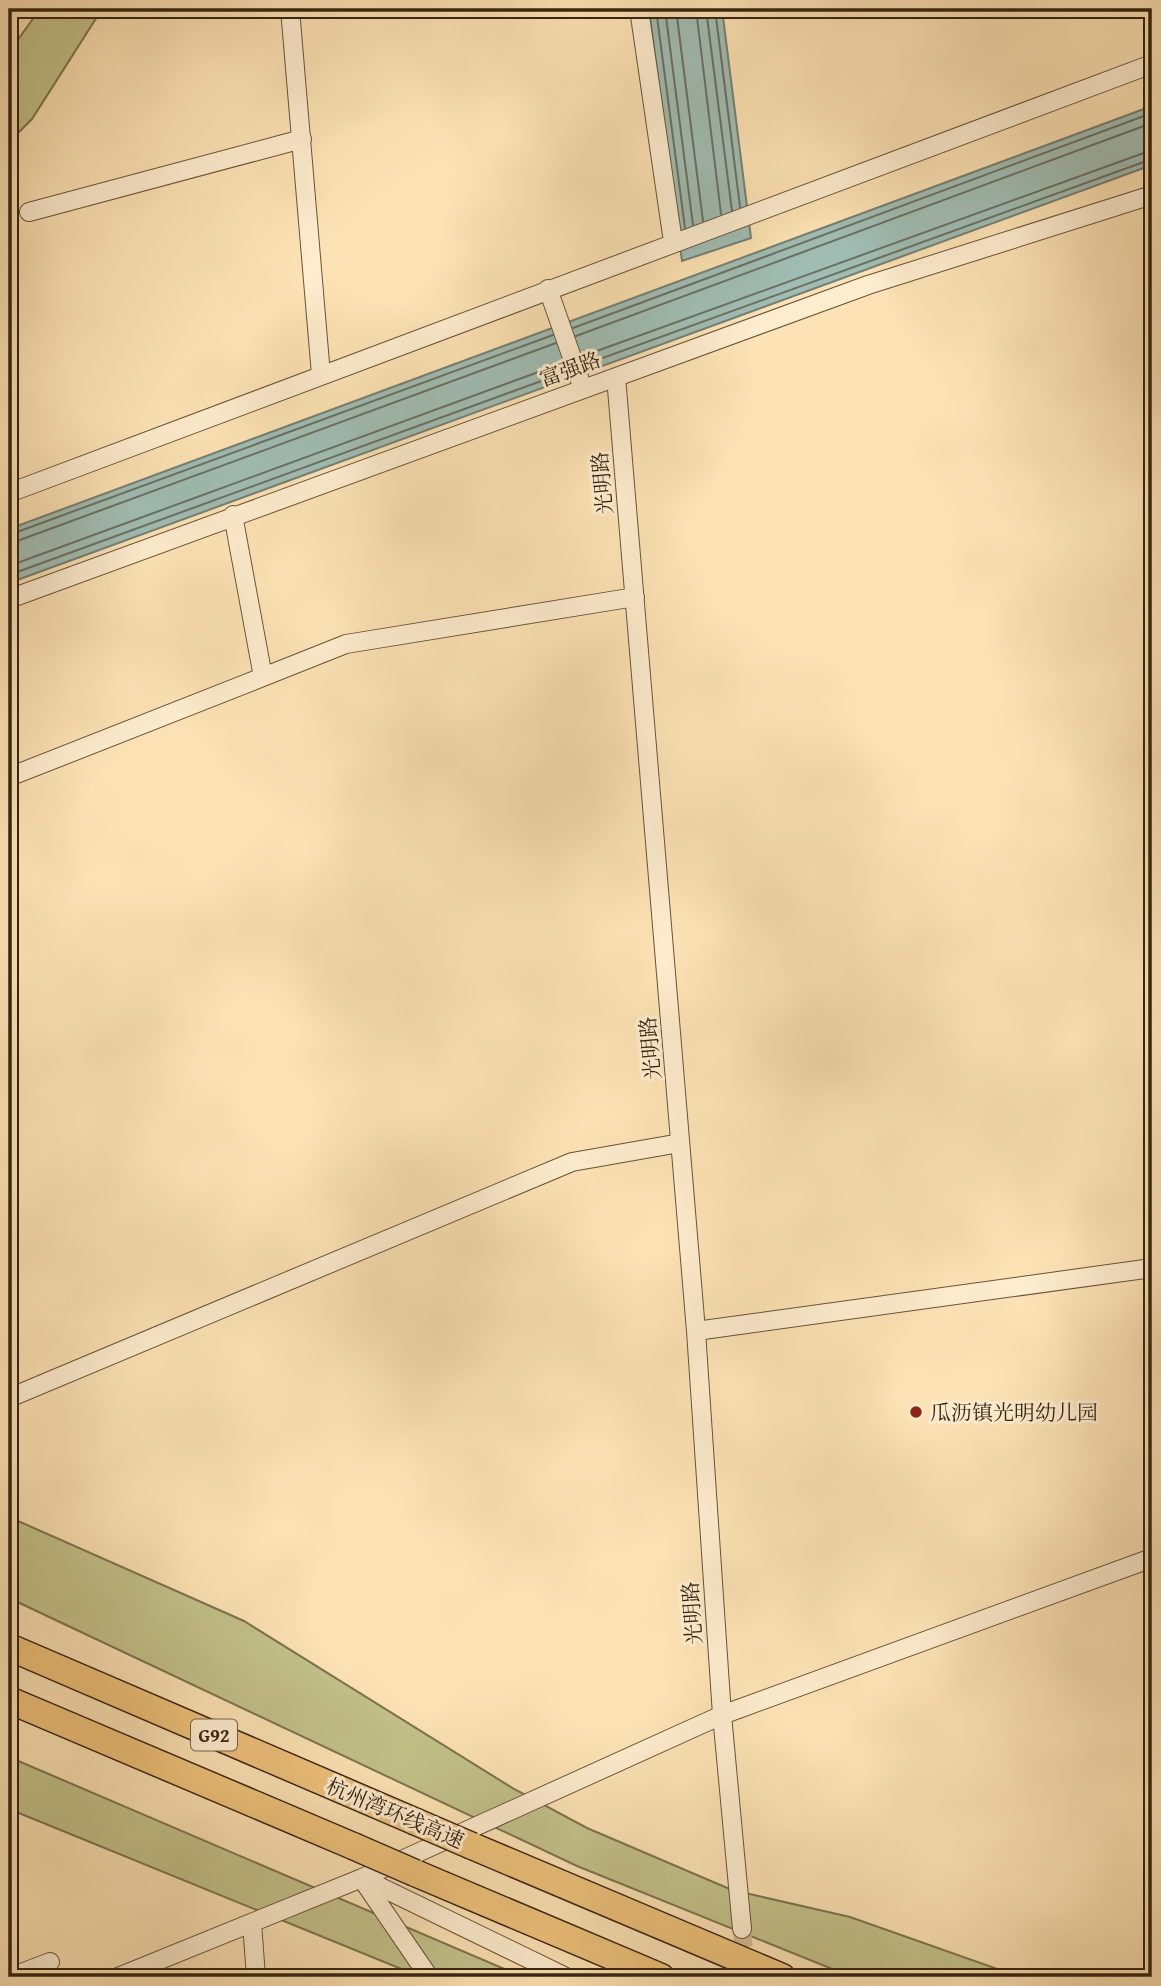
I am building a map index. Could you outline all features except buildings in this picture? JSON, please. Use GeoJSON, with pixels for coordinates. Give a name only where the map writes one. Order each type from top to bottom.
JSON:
{"type":"FeatureCollection","features":[{"type":"Feature","properties":{"kind":"highway","name":"杭州湾环线高速"},"geometry":{"type":"LineString","coordinates":[[11,1648],[782,1977]]}},
{"type":"Feature","properties":{"kind":"highway","name":"G92"},"geometry":{"type":"LineString","coordinates":[[9,1700],[661,1977]]}},
{"type":"Feature","properties":{"kind":"street"},"geometry":{"type":"LineString","coordinates":[[290,9],[321,375]]}},
{"type":"Feature","properties":{"kind":"street"},"geometry":{"type":"LineString","coordinates":[[639,9],[675,241]]}},
{"type":"Feature","properties":{"kind":"street"},"geometry":{"type":"LineString","coordinates":[[9,494],[675,241],[1152,64]]}},
{"type":"Feature","properties":{"kind":"street"},"geometry":{"type":"LineString","coordinates":[[29,212],[302,139]]}},
{"type":"Feature","properties":{"kind":"street","name":"富强路"},"geometry":{"type":"LineString","coordinates":[[9,599],[582,384],[616,377],[868,285],[1152,195]]}},
{"type":"Feature","properties":{"kind":"street"},"geometry":{"type":"LineString","coordinates":[[548,289],[582,384]]}},
{"type":"Feature","properties":{"kind":"street","name":"光明路"},"geometry":{"type":"LineString","coordinates":[[616,377],[681,1143],[722,1715],[742,1929]]}},
{"type":"Feature","properties":{"kind":"street"},"geometry":{"type":"LineString","coordinates":[[233,515],[263,677]]}},
{"type":"Feature","properties":{"kind":"street"},"geometry":{"type":"LineString","coordinates":[[9,777],[346,644],[635,597]]}},
{"type":"Feature","properties":{"kind":"street"},"geometry":{"type":"LineString","coordinates":[[9,1398],[572,1162],[681,1143]]}},
{"type":"Feature","properties":{"kind":"street"},"geometry":{"type":"LineString","coordinates":[[696,1331],[1152,1268]]}},
{"type":"Feature","properties":{"kind":"street"},"geometry":{"type":"LineString","coordinates":[[118,1977],[362,1878],[722,1715],[1152,1558]]}},
{"type":"Feature","properties":{"kind":"street"},"geometry":{"type":"LineString","coordinates":[[362,1878],[429,1977]]}},
{"type":"Feature","properties":{"kind":"street"},"geometry":{"type":"LineString","coordinates":[[362,1878],[566,1977]]}},
{"type":"Feature","properties":{"kind":"street"},"geometry":{"type":"LineString","coordinates":[[252,1923],[256,1977]]}},
{"type":"Feature","properties":{"kind":"street"},"geometry":{"type":"LineString","coordinates":[[11,1977],[50,1962]]}},
{"type":"Feature","properties":{"kind":"shaded area"},"geometry":{"type":"Polygon","coordinates":[[[40,9],[102,9],[32,119],[9,142],[9,52],[40,9]]]}},
{"type":"Feature","properties":{"kind":"shaded area"},"geometry":{"type":"Polygon","coordinates":[[[9,1517],[244,1621],[514,1789],[587,1828],[732,1890],[850,1917],[1020,1977],[852,1977],[577,1866],[9,1598],[9,1517]]]}},
{"type":"Feature","properties":{"kind":"shaded area"},"geometry":{"type":"Polygon","coordinates":[[[9,1757],[523,1977],[421,1977],[9,1809],[9,1757]]]}},
{"type":"Feature","properties":{"kind":"water"},"geometry":{"type":"Polygon","coordinates":[[[649,9],[722,9],[751,238],[682,261],[649,9]]]}},
{"type":"Feature","properties":{"kind":"water"},"geometry":{"type":"Polygon","coordinates":[[[1152,106],[1152,165],[9,583],[9,529],[1152,106]]]}},
{"type":"Feature","properties":{"kind":"tunnel"},"geometry":{"type":"LineString","coordinates":[[742,1929],[746,1977]]}},
{"type":"Feature","properties":{"kind":"place","name":"瓜沥镇光明幼儿园"},"geometry":{"type":"Point","coordinates":[916,1412]}}]}
